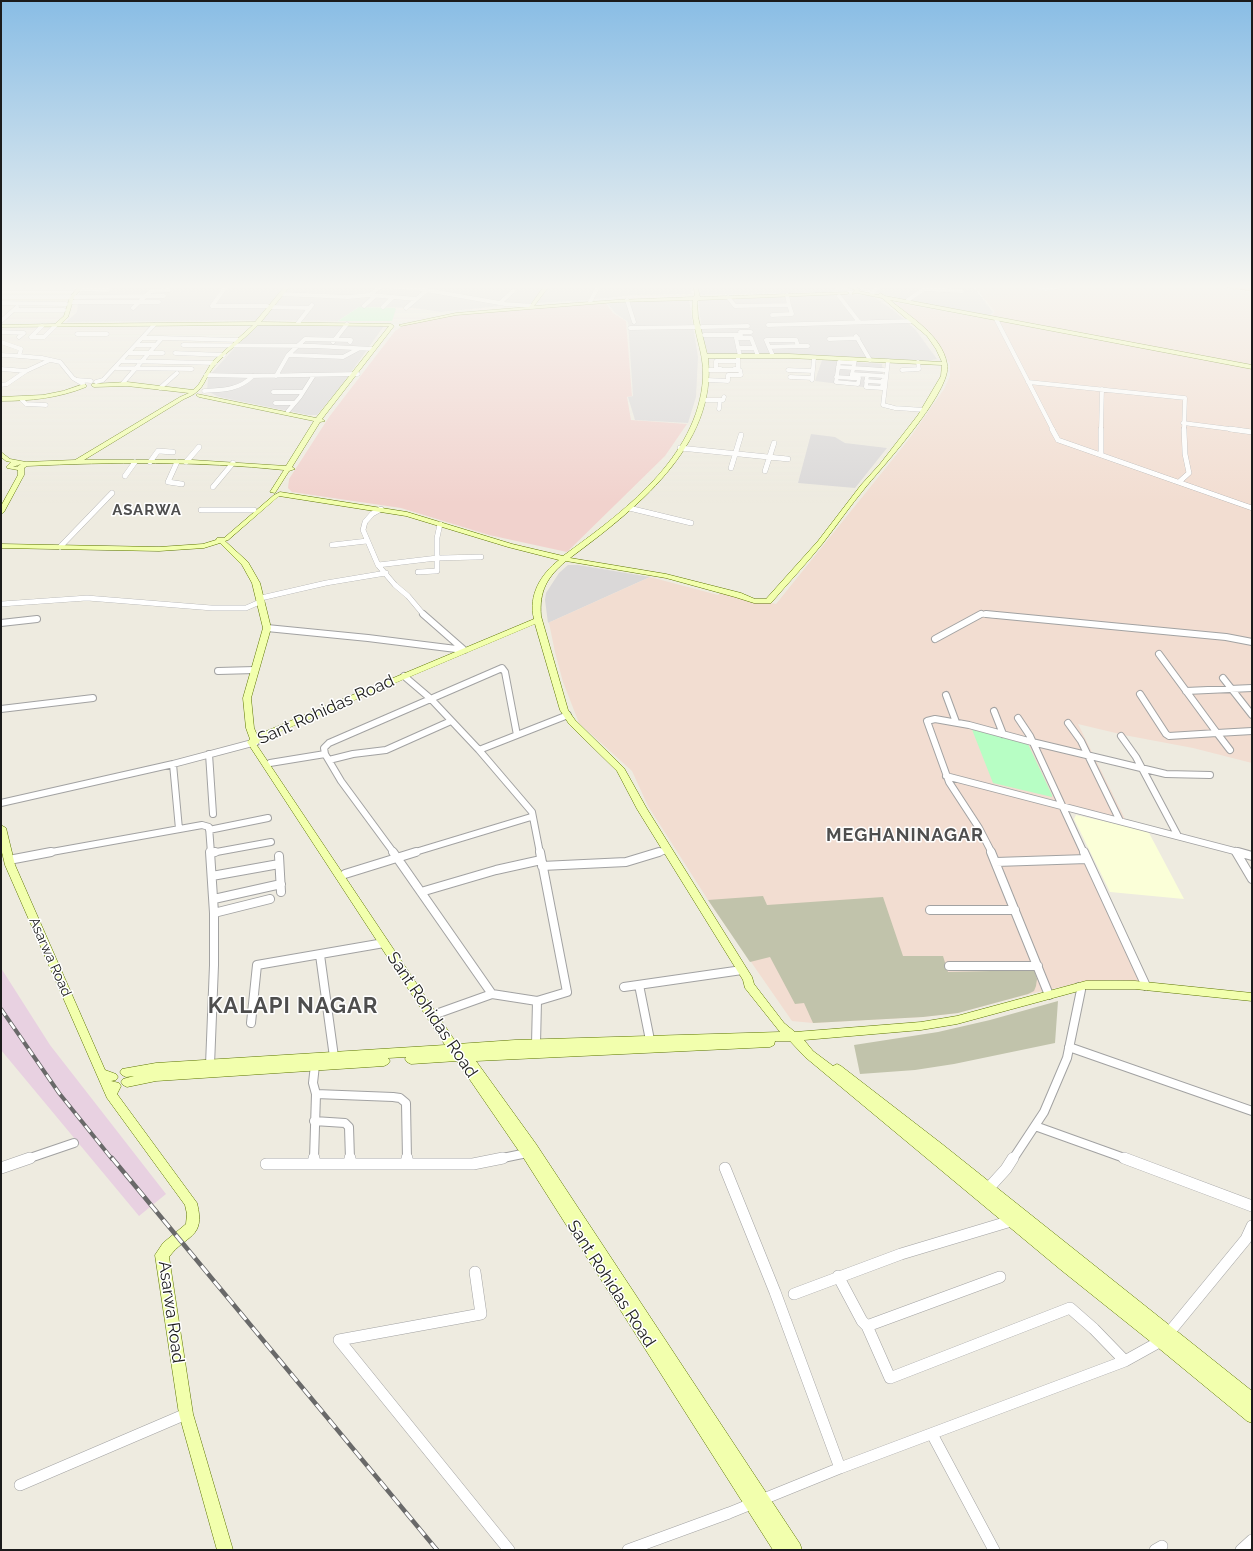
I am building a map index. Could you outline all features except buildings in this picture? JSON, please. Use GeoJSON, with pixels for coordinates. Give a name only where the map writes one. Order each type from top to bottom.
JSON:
{"type":"FeatureCollection","features":[{"type":"Feature","properties":{"kind":"street"},"geometry":{"type":"LineString","coordinates":[[30,357],[60,362],[69,375],[83,385]]}},
{"type":"Feature","properties":{"kind":"street"},"geometry":{"type":"LineString","coordinates":[[1,399],[22,400],[73,390],[83,385],[103,380],[125,357]]}},
{"type":"Feature","properties":{"kind":"street"},"geometry":{"type":"LineString","coordinates":[[125,383],[146,357]]}},
{"type":"Feature","properties":{"kind":"street"},"geometry":{"type":"LineString","coordinates":[[197,393],[203,384],[206,375],[221,357]]}},
{"type":"Feature","properties":{"kind":"street"},"geometry":{"type":"LineString","coordinates":[[276,376],[287,357]]}},
{"type":"Feature","properties":{"kind":"street"},"geometry":{"type":"LineString","coordinates":[[356,374],[367,357]]}},
{"type":"Feature","properties":{"kind":"street"},"geometry":{"type":"LineString","coordinates":[[1,545],[192,548],[220,540],[231,535],[276,494],[289,468],[320,420],[369,357]]}},
{"type":"Feature","properties":{"kind":"street"},"geometry":{"type":"LineString","coordinates":[[707,357],[711,370],[711,380],[702,417],[681,450],[654,484],[629,508],[549,574],[537,592],[535,601],[539,622],[564,710],[572,722],[621,770],[642,810],[742,970],[748,980],[749,985],[780,1026],[798,1038],[808,1054],[882,1109],[1165,1337],[1252,1416]]}},
{"type":"Feature","properties":{"kind":"street"},"geometry":{"type":"LineString","coordinates":[[681,450],[702,405],[707,357]]}},
{"type":"Feature","properties":{"kind":"street"},"geometry":{"type":"LineString","coordinates":[[737,357],[716,361],[716,369],[738,369],[739,357]]}},
{"type":"Feature","properties":{"kind":"street"},"geometry":{"type":"LineString","coordinates":[[806,357],[854,364],[868,369],[884,368],[882,382],[866,381],[867,375]]}},
{"type":"Feature","properties":{"kind":"street"},"geometry":{"type":"LineString","coordinates":[[867,357],[869,362],[868,369]]}},
{"type":"Feature","properties":{"kind":"street"},"geometry":{"type":"LineString","coordinates":[[220,540],[254,510],[276,494],[381,509],[417,516],[505,545],[566,559],[666,576],[738,595],[758,602],[768,601],[820,542],[863,486],[882,466],[925,410],[944,376],[945,364],[942,357]]}},
{"type":"Feature","properties":{"kind":"street"},"geometry":{"type":"LineString","coordinates":[[1015,357],[1058,440],[1252,508]]}},
{"type":"Feature","properties":{"kind":"street"},"geometry":{"type":"LineString","coordinates":[[1201,357],[1252,367]]}},
{"type":"Feature","properties":{"kind":"street"},"geometry":{"type":"LineString","coordinates":[[790,377],[812,379],[814,358]]}},
{"type":"Feature","properties":{"kind":"street"},"geometry":{"type":"LineString","coordinates":[[1,385],[7,384],[26,371],[50,360]]}},
{"type":"Feature","properties":{"kind":"street"},"geometry":{"type":"LineString","coordinates":[[122,361],[215,363]]}},
{"type":"Feature","properties":{"kind":"street"},"geometry":{"type":"LineString","coordinates":[[852,376],[858,378],[858,384],[836,382],[839,362],[854,364],[888,361],[945,364]]}},
{"type":"Feature","properties":{"kind":"street"},"geometry":{"type":"LineString","coordinates":[[888,361],[883,405],[895,408],[925,410]]}},
{"type":"Feature","properties":{"kind":"street"},"geometry":{"type":"LineString","coordinates":[[902,370],[919,369],[918,362]]}},
{"type":"Feature","properties":{"kind":"street"},"geometry":{"type":"LineString","coordinates":[[852,376],[854,364]]}},
{"type":"Feature","properties":{"kind":"street"},"geometry":{"type":"LineString","coordinates":[[116,368],[192,369]]}},
{"type":"Feature","properties":{"kind":"street"},"geometry":{"type":"LineString","coordinates":[[1,369],[26,371]]}},
{"type":"Feature","properties":{"kind":"street"},"geometry":{"type":"LineString","coordinates":[[711,370],[740,370],[741,375],[728,375],[728,381],[711,380]]}},
{"type":"Feature","properties":{"kind":"street"},"geometry":{"type":"LineString","coordinates":[[788,370],[812,371]]}},
{"type":"Feature","properties":{"kind":"street"},"geometry":{"type":"LineString","coordinates":[[160,388],[178,373]]}},
{"type":"Feature","properties":{"kind":"street"},"geometry":{"type":"LineString","coordinates":[[206,375],[276,376],[356,374]]}},
{"type":"Feature","properties":{"kind":"street"},"geometry":{"type":"LineString","coordinates":[[288,411],[314,375]]}},
{"type":"Feature","properties":{"kind":"street"},"geometry":{"type":"LineString","coordinates":[[836,377],[867,375],[883,376]]}},
{"type":"Feature","properties":{"kind":"street"},"geometry":{"type":"LineString","coordinates":[[80,462],[197,393],[237,388],[245,385],[253,376]]}},
{"type":"Feature","properties":{"kind":"street"},"geometry":{"type":"LineString","coordinates":[[77,380],[94,383],[125,383],[197,393],[213,398],[320,420]]}},
{"type":"Feature","properties":{"kind":"street"},"geometry":{"type":"LineString","coordinates":[[1028,382],[1186,398],[1183,423],[1185,459],[1189,473],[1179,482]]}},
{"type":"Feature","properties":{"kind":"street"},"geometry":{"type":"LineString","coordinates":[[1101,455],[1102,389]]}},
{"type":"Feature","properties":{"kind":"street"},"geometry":{"type":"LineString","coordinates":[[273,392],[303,392]]}},
{"type":"Feature","properties":{"kind":"street"},"geometry":{"type":"LineString","coordinates":[[287,399],[298,399]]}},
{"type":"Feature","properties":{"kind":"street"},"geometry":{"type":"LineString","coordinates":[[22,400],[26,404],[46,405]]}},
{"type":"Feature","properties":{"kind":"street"},"geometry":{"type":"LineString","coordinates":[[706,400],[727,404]]}},
{"type":"Feature","properties":{"kind":"street"},"geometry":{"type":"LineString","coordinates":[[275,403],[294,403]]}},
{"type":"Feature","properties":{"kind":"street"},"geometry":{"type":"LineString","coordinates":[[1183,423],[1252,432]]}},
{"type":"Feature","properties":{"kind":"street"},"geometry":{"type":"LineString","coordinates":[[731,468],[741,435]]}},
{"type":"Feature","properties":{"kind":"street"},"geometry":{"type":"LineString","coordinates":[[765,471],[774,443]]}},
{"type":"Feature","properties":{"kind":"street"},"geometry":{"type":"LineString","coordinates":[[186,462],[199,447]]}},
{"type":"Feature","properties":{"kind":"street"},"geometry":{"type":"LineString","coordinates":[[681,450],[788,459]]}},
{"type":"Feature","properties":{"kind":"street"},"geometry":{"type":"LineString","coordinates":[[152,451],[173,452]]}},
{"type":"Feature","properties":{"kind":"street"},"geometry":{"type":"LineString","coordinates":[[150,462],[158,452]]}},
{"type":"Feature","properties":{"kind":"street"},"geometry":{"type":"LineString","coordinates":[[1,454],[11,465],[15,476],[2,504],[1,512]]}},
{"type":"Feature","properties":{"kind":"street"},"geometry":{"type":"LineString","coordinates":[[11,465],[80,462],[186,462],[233,463],[289,468]]}},
{"type":"Feature","properties":{"kind":"street"},"geometry":{"type":"LineString","coordinates":[[124,476],[135,462]]}},
{"type":"Feature","properties":{"kind":"street"},"geometry":{"type":"LineString","coordinates":[[177,462],[168,482],[182,484]]}},
{"type":"Feature","properties":{"kind":"street"},"geometry":{"type":"LineString","coordinates":[[21,475],[55,463]]}},
{"type":"Feature","properties":{"kind":"street"},"geometry":{"type":"LineString","coordinates":[[213,487],[233,463]]}},
{"type":"Feature","properties":{"kind":"street"},"geometry":{"type":"LineString","coordinates":[[11,465],[22,465]]}},
{"type":"Feature","properties":{"kind":"street"},"geometry":{"type":"LineString","coordinates":[[2,504],[21,475],[22,465]]}},
{"type":"Feature","properties":{"kind":"street"},"geometry":{"type":"LineString","coordinates":[[62,545],[112,493]]}},
{"type":"Feature","properties":{"kind":"street"},"geometry":{"type":"LineString","coordinates":[[629,508],[691,523]]}},
{"type":"Feature","properties":{"kind":"street"},"geometry":{"type":"LineString","coordinates":[[381,509],[372,514],[365,522],[363,530],[378,565],[408,596],[421,613],[465,651]]}},
{"type":"Feature","properties":{"kind":"street"},"geometry":{"type":"LineString","coordinates":[[201,510],[254,510]]}},
{"type":"Feature","properties":{"kind":"street"},"geometry":{"type":"LineString","coordinates":[[418,572],[437,571],[437,538],[440,524]]}},
{"type":"Feature","properties":{"kind":"street"},"geometry":{"type":"LineString","coordinates":[[220,540],[245,564],[256,583],[267,628],[247,698],[250,728],[254,741],[345,874],[461,1053],[532,1148],[653,1331],[756,1502],[794,1550]]}},
{"type":"Feature","properties":{"kind":"street"},"geometry":{"type":"LineString","coordinates":[[332,544],[367,541]]}},
{"type":"Feature","properties":{"kind":"street"},"geometry":{"type":"LineString","coordinates":[[378,565],[436,558],[481,557]]}},
{"type":"Feature","properties":{"kind":"street"},"geometry":{"type":"LineString","coordinates":[[1,604],[87,598],[212,608],[246,608],[261,599],[326,583],[386,573]]}},
{"type":"Feature","properties":{"kind":"street"},"geometry":{"type":"LineString","coordinates":[[935,638],[982,614],[1226,637],[1252,642]]}},
{"type":"Feature","properties":{"kind":"street"},"geometry":{"type":"LineString","coordinates":[[1,623],[37,619]]}},
{"type":"Feature","properties":{"kind":"street"},"geometry":{"type":"LineString","coordinates":[[1,803],[174,764],[254,741],[465,651],[522,630],[539,622]]}},
{"type":"Feature","properties":{"kind":"street"},"geometry":{"type":"LineString","coordinates":[[267,628],[361,637],[465,651]]}},
{"type":"Feature","properties":{"kind":"street"},"geometry":{"type":"LineString","coordinates":[[1159,654],[1230,750]]}},
{"type":"Feature","properties":{"kind":"street"},"geometry":{"type":"LineString","coordinates":[[492,994],[398,858],[364,815],[327,757],[324,748],[329,743],[496,670],[504,668],[517,735]]}},
{"type":"Feature","properties":{"kind":"street"},"geometry":{"type":"LineString","coordinates":[[218,671],[255,670]]}},
{"type":"Feature","properties":{"kind":"street"},"geometry":{"type":"LineString","coordinates":[[405,677],[451,720],[532,812],[531,817],[542,863],[567,992],[537,1001],[492,994],[436,1014]]}},
{"type":"Feature","properties":{"kind":"street"},"geometry":{"type":"LineString","coordinates":[[1223,678],[1252,715]]}},
{"type":"Feature","properties":{"kind":"street"},"geometry":{"type":"LineString","coordinates":[[1186,691],[1252,688]]}},
{"type":"Feature","properties":{"kind":"street"},"geometry":{"type":"LineString","coordinates":[[946,694],[956,722]]}},
{"type":"Feature","properties":{"kind":"street"},"geometry":{"type":"LineString","coordinates":[[1140,694],[1166,734],[1169,736],[1252,731]]}},
{"type":"Feature","properties":{"kind":"street"},"geometry":{"type":"LineString","coordinates":[[1,709],[93,698]]}},
{"type":"Feature","properties":{"kind":"street"},"geometry":{"type":"LineString","coordinates":[[994,710],[1003,734]]}},
{"type":"Feature","properties":{"kind":"street"},"geometry":{"type":"LineString","coordinates":[[479,750],[568,715]]}},
{"type":"Feature","properties":{"kind":"street"},"geometry":{"type":"LineString","coordinates":[[1018,718],[1032,742],[1146,986]]}},
{"type":"Feature","properties":{"kind":"street"},"geometry":{"type":"LineString","coordinates":[[1049,995],[996,862],[979,828],[956,794],[946,776],[927,722],[928,720],[934,719],[956,722],[1032,742],[1173,775],[1210,775]]}},
{"type":"Feature","properties":{"kind":"street"},"geometry":{"type":"LineString","coordinates":[[270,763],[386,750],[451,720]]}},
{"type":"Feature","properties":{"kind":"street"},"geometry":{"type":"LineString","coordinates":[[1068,723],[1078,736],[1120,821]]}},
{"type":"Feature","properties":{"kind":"street"},"geometry":{"type":"LineString","coordinates":[[1120,736],[1129,746],[1178,836]]}},
{"type":"Feature","properties":{"kind":"street","name":"Sant Rohidas Road"},"geometry":{"type":"LineString","coordinates":[[254,741],[384,943],[461,1053],[527,1152],[756,1502],[782,1550]]}},
{"type":"Feature","properties":{"kind":"street"},"geometry":{"type":"LineString","coordinates":[[209,754],[213,814]]}},
{"type":"Feature","properties":{"kind":"street"},"geometry":{"type":"LineString","coordinates":[[174,764],[179,829]]}},
{"type":"Feature","properties":{"kind":"street"},"geometry":{"type":"LineString","coordinates":[[946,776],[1252,856]]}},
{"type":"Feature","properties":{"kind":"street"},"geometry":{"type":"LineString","coordinates":[[345,874],[531,817]]}},
{"type":"Feature","properties":{"kind":"street"},"geometry":{"type":"LineString","coordinates":[[209,830],[268,818]]}},
{"type":"Feature","properties":{"kind":"street"},"geometry":{"type":"LineString","coordinates":[[9,860],[206,825],[209,830],[214,899],[214,965],[210,1065]]}},
{"type":"Feature","properties":{"kind":"street","name":"Asarwa Road"},"geometry":{"type":"LineString","coordinates":[[1,828],[9,860],[115,1081],[191,1203],[194,1213],[194,1224],[190,1230],[166,1249],[162,1255],[186,1414],[225,1550]]}},
{"type":"Feature","properties":{"kind":"street"},"geometry":{"type":"LineString","coordinates":[[211,853],[271,842]]}},
{"type":"Feature","properties":{"kind":"street"},"geometry":{"type":"LineString","coordinates":[[421,892],[496,870],[542,863],[626,862],[667,850]]}},
{"type":"Feature","properties":{"kind":"street"},"geometry":{"type":"LineString","coordinates":[[1235,851],[1252,880]]}},
{"type":"Feature","properties":{"kind":"street"},"geometry":{"type":"LineString","coordinates":[[212,876],[279,860],[281,888],[214,899]]}},
{"type":"Feature","properties":{"kind":"street"},"geometry":{"type":"LineString","coordinates":[[996,862],[1087,860]]}},
{"type":"Feature","properties":{"kind":"street"},"geometry":{"type":"LineString","coordinates":[[214,913],[270,899]]}},
{"type":"Feature","properties":{"kind":"street"},"geometry":{"type":"LineString","coordinates":[[930,910],[1015,910]]}},
{"type":"Feature","properties":{"kind":"street"},"geometry":{"type":"LineString","coordinates":[[251,1023],[257,965],[384,943]]}},
{"type":"Feature","properties":{"kind":"street"},"geometry":{"type":"LineString","coordinates":[[320,955],[334,1057]]}},
{"type":"Feature","properties":{"kind":"street"},"geometry":{"type":"LineString","coordinates":[[949,966],[1038,966]]}},
{"type":"Feature","properties":{"kind":"street"},"geometry":{"type":"LineString","coordinates":[[624,987],[742,970]]}},
{"type":"Feature","properties":{"kind":"street"},"geometry":{"type":"LineString","coordinates":[[115,1081],[156,1076],[461,1053],[536,1044],[650,1040],[798,1038],[921,1026],[956,1020],[1049,995],[1110,984],[1146,986],[1252,998]]}},
{"type":"Feature","properties":{"kind":"street"},"geometry":{"type":"LineString","coordinates":[[639,985],[650,1040]]}},
{"type":"Feature","properties":{"kind":"street"},"geometry":{"type":"LineString","coordinates":[[115,1081],[156,1068],[334,1057],[798,1038],[922,1029],[958,1023],[1080,989],[1111,987],[1136,988],[1252,998]]}},
{"type":"Feature","properties":{"kind":"street"},"geometry":{"type":"LineString","coordinates":[[985,1193],[1006,1169],[1044,1112],[1067,1058],[1080,989]]}},
{"type":"Feature","properties":{"kind":"street"},"geometry":{"type":"LineString","coordinates":[[536,1044],[537,1001]]}},
{"type":"Feature","properties":{"kind":"street"},"geometry":{"type":"LineString","coordinates":[[1069,1047],[1252,1111]]}},
{"type":"Feature","properties":{"kind":"street"},"geometry":{"type":"LineString","coordinates":[[314,1164],[314,1121],[316,1094],[313,1083],[315,1065]]}},
{"type":"Feature","properties":{"kind":"street"},"geometry":{"type":"LineString","coordinates":[[316,1094],[392,1096],[400,1098],[406,1103],[407,1163]]}},
{"type":"Feature","properties":{"kind":"street"},"geometry":{"type":"LineString","coordinates":[[314,1121],[345,1123],[349,1127],[350,1164]]}},
{"type":"Feature","properties":{"kind":"street"},"geometry":{"type":"LineString","coordinates":[[1036,1126],[1252,1206]]}},
{"type":"Feature","properties":{"kind":"street"},"geometry":{"type":"LineString","coordinates":[[1,1168],[74,1143]]}},
{"type":"Feature","properties":{"kind":"street"},"geometry":{"type":"LineString","coordinates":[[266,1164],[473,1164],[527,1152]]}},
{"type":"Feature","properties":{"kind":"street"},"geometry":{"type":"LineString","coordinates":[[725,1168],[775,1292],[840,1468]]}},
{"type":"Feature","properties":{"kind":"street"},"geometry":{"type":"LineString","coordinates":[[985,1193],[1011,1221],[1066,1266],[1252,1400]]}},
{"type":"Feature","properties":{"kind":"street"},"geometry":{"type":"LineString","coordinates":[[794,1294],[838,1276],[969,1232],[1011,1221]]}},
{"type":"Feature","properties":{"kind":"street"},"geometry":{"type":"LineString","coordinates":[[628,1550],[1125,1360],[1165,1337],[1246,1239],[1252,1226]]}},
{"type":"Feature","properties":{"kind":"street"},"geometry":{"type":"LineString","coordinates":[[475,1272],[481,1314],[339,1340],[509,1550]]}},
{"type":"Feature","properties":{"kind":"street"},"geometry":{"type":"LineString","coordinates":[[838,1276],[862,1321],[867,1326],[890,1378],[1070,1308],[1094,1329],[1125,1360]]}},
{"type":"Feature","properties":{"kind":"street"},"geometry":{"type":"LineString","coordinates":[[867,1326],[1000,1277]]}},
{"type":"Feature","properties":{"kind":"street"},"geometry":{"type":"LineString","coordinates":[[20,1485],[186,1414]]}},
{"type":"Feature","properties":{"kind":"street"},"geometry":{"type":"LineString","coordinates":[[932,1434],[994,1550]]}},
{"type":"Feature","properties":{"kind":"street"},"geometry":{"type":"LineString","coordinates":[[1241,1550],[1252,1540]]}},
{"type":"Feature","properties":{"kind":"shaded area"},"geometry":{"type":"Polygon","coordinates":[[[226,357],[362,357],[339,389],[317,415],[308,415],[219,397],[207,391],[208,377],[226,357]]]}},
{"type":"Feature","properties":{"kind":"shaded area"},"geometry":{"type":"Polygon","coordinates":[[[375,357],[629,357],[632,396],[627,397],[631,420],[687,424],[665,456],[567,552],[489,535],[401,508],[292,492],[288,488],[289,479],[329,417],[375,357]]]}},
{"type":"Feature","properties":{"kind":"shaded area"},"geometry":{"type":"Polygon","coordinates":[[[630,357],[698,357],[696,397],[688,423],[635,420],[628,397],[633,396],[630,357]]]}},
{"type":"Feature","properties":{"kind":"shaded area"},"geometry":{"type":"Polygon","coordinates":[[[850,357],[936,357],[937,359],[929,361],[850,357]]]}},
{"type":"Feature","properties":{"kind":"shaded area"},"geometry":{"type":"Polygon","coordinates":[[[946,357],[1252,357],[1252,763],[1193,748],[1124,735],[1078,724],[1128,825],[1068,811],[1148,982],[1115,980],[1087,981],[1021,996],[958,1013],[923,1017],[813,1023],[792,1021],[708,900],[648,806],[632,771],[579,723],[563,682],[548,623],[650,577],[718,595],[723,589],[753,599],[776,604],[909,439],[944,389],[950,376],[950,364],[946,357]]]}},
{"type":"Feature","properties":{"kind":"shaded area"},"geometry":{"type":"Polygon","coordinates":[[[822,360],[882,364],[883,376],[879,389],[815,381],[822,360]]]}},
{"type":"Feature","properties":{"kind":"shaded area"},"geometry":{"type":"Polygon","coordinates":[[[811,434],[835,437],[845,443],[887,448],[855,488],[798,483],[811,434]]]}},
{"type":"Feature","properties":{"kind":"shaded area"},"geometry":{"type":"Polygon","coordinates":[[[568,565],[578,565],[650,577],[548,623],[545,600],[546,593],[559,573],[568,565]]]}},
{"type":"Feature","properties":{"kind":"shaded area"},"geometry":{"type":"Polygon","coordinates":[[[1076,815],[1148,831],[1184,899],[1110,892],[1074,819],[1076,815]]]}},
{"type":"Feature","properties":{"kind":"shaded area"},"geometry":{"type":"Polygon","coordinates":[[[763,896],[767,905],[883,897],[903,956],[943,956],[948,972],[1034,970],[1037,979],[1036,986],[1034,991],[1028,994],[958,1013],[923,1017],[813,1023],[804,1003],[795,1004],[770,957],[750,962],[708,900],[763,896]]]}},
{"type":"Feature","properties":{"kind":"shaded area"},"geometry":{"type":"Polygon","coordinates":[[[1,968],[50,1045],[166,1194],[139,1216],[1,1050],[1,968]]]}},
{"type":"Feature","properties":{"kind":"shaded area"},"geometry":{"type":"Polygon","coordinates":[[[1058,1001],[1055,1043],[954,1064],[915,1070],[860,1074],[854,1045],[938,1032],[990,1020],[1058,1001]]]}},
{"type":"Feature","properties":{"kind":"green space"},"geometry":{"type":"Polygon","coordinates":[[[971,727],[1028,744],[1052,797],[993,783],[971,727]]]}},
{"type":"Feature","properties":{"kind":"railway"},"geometry":{"type":"LineString","coordinates":[[1,1009],[59,1093],[112,1159]]}},
{"type":"Feature","properties":{"kind":"railway"},"geometry":{"type":"LineString","coordinates":[[112,1158],[437,1550]]}},
{"type":"Feature","properties":{"kind":"district","name":"ASARWA"},"geometry":{"type":"Point","coordinates":[147,510]}},
{"type":"Feature","properties":{"kind":"district","name":"MEGHANINAGAR"},"geometry":{"type":"Point","coordinates":[905,836]}},
{"type":"Feature","properties":{"kind":"district","name":"KALAPI NAGAR"},"geometry":{"type":"Point","coordinates":[293,1006]}}]}
